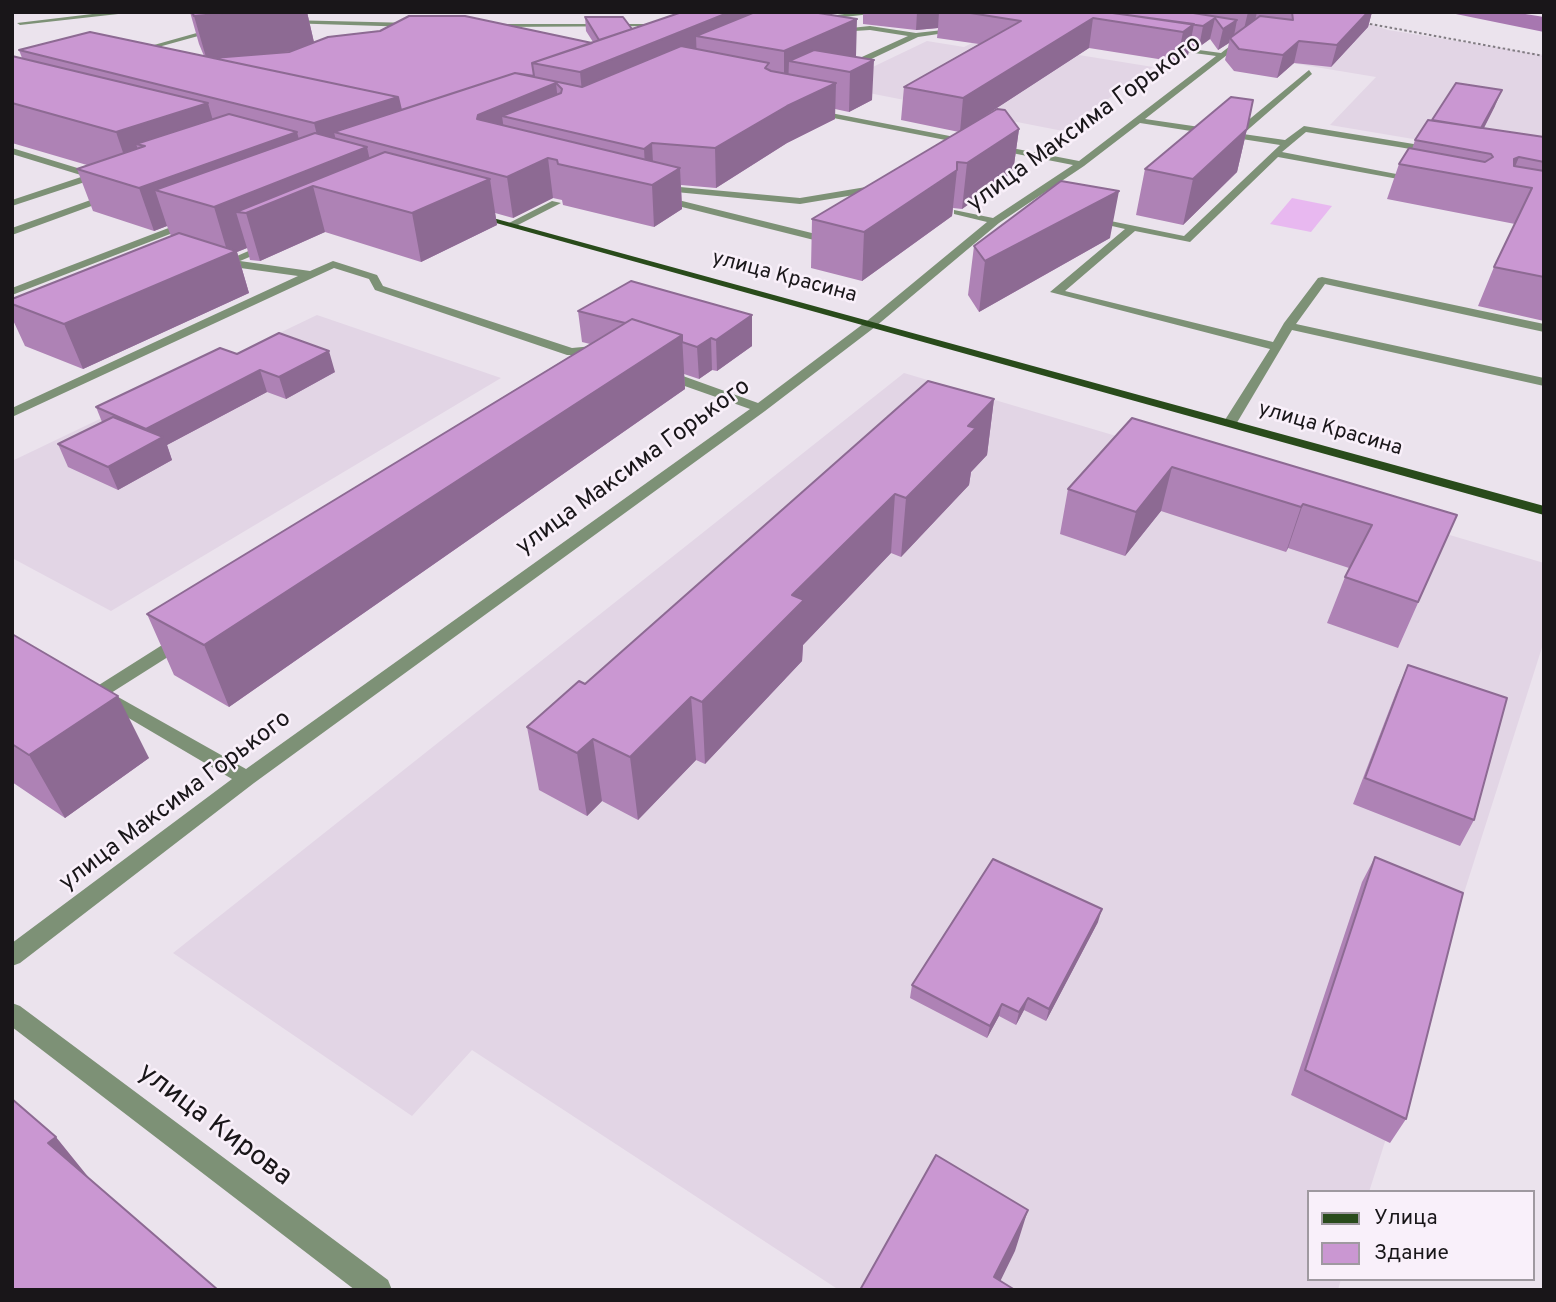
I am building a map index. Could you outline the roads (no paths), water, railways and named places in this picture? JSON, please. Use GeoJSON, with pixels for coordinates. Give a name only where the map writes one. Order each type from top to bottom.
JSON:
{"type":"FeatureCollection","features":[{"type":"Feature","properties":{"kind":"main road","name":"улица Красина"},"geometry":{"type":"LineString","coordinates":[[459,209],[1544,511]]}},
{"type":"Feature","properties":{"kind":"street"},"geometry":{"type":"LineString","coordinates":[[20,23],[133,12]]}},
{"type":"Feature","properties":{"kind":"street"},"geometry":{"type":"LineString","coordinates":[[803,19],[885,12]]}},
{"type":"Feature","properties":{"kind":"street","name":"улица Максима Горького"},"geometry":{"type":"LineString","coordinates":[[12,956],[247,778],[760,408],[871,324],[1021,201],[1080,164],[1279,12]]}},
{"type":"Feature","properties":{"kind":"street"},"geometry":{"type":"LineString","coordinates":[[272,20],[296,27],[396,29],[424,26]]}},
{"type":"Feature","properties":{"kind":"street"},"geometry":{"type":"LineString","coordinates":[[1252,20],[1265,22]]}},
{"type":"Feature","properties":{"kind":"street"},"geometry":{"type":"LineString","coordinates":[[489,26],[666,26]]}},
{"type":"Feature","properties":{"kind":"street"},"geometry":{"type":"LineString","coordinates":[[122,55],[223,27]]}},
{"type":"Feature","properties":{"kind":"street"},"geometry":{"type":"LineString","coordinates":[[825,38],[870,28],[916,36]]}},
{"type":"Feature","properties":{"kind":"street"},"geometry":{"type":"LineString","coordinates":[[832,74],[916,36],[967,29]]}},
{"type":"Feature","properties":{"kind":"street"},"geometry":{"type":"LineString","coordinates":[[1231,36],[1262,34]]}},
{"type":"Feature","properties":{"kind":"street"},"geometry":{"type":"LineString","coordinates":[[176,40],[193,47]]}},
{"type":"Feature","properties":{"kind":"street"},"geometry":{"type":"LineString","coordinates":[[1156,46],[1222,55]]}},
{"type":"Feature","properties":{"kind":"street"},"geometry":{"type":"LineString","coordinates":[[1236,135],[1309,72]]}},
{"type":"Feature","properties":{"kind":"street"},"geometry":{"type":"LineString","coordinates":[[798,108],[1080,164]]}},
{"type":"Feature","properties":{"kind":"street"},"geometry":{"type":"LineString","coordinates":[[1136,120],[1287,143]]}},
{"type":"Feature","properties":{"kind":"street"},"geometry":{"type":"LineString","coordinates":[[1083,216],[1186,240],[1304,129],[1451,153]]}},
{"type":"Feature","properties":{"kind":"street"},"geometry":{"type":"LineString","coordinates":[[972,152],[982,145]]}},
{"type":"Feature","properties":{"kind":"street"},"geometry":{"type":"LineString","coordinates":[[12,151],[116,184]]}},
{"type":"Feature","properties":{"kind":"street"},"geometry":{"type":"LineString","coordinates":[[1276,154],[1433,184]]}},
{"type":"Feature","properties":{"kind":"street"},"geometry":{"type":"LineString","coordinates":[[12,203],[94,176]]}},
{"type":"Feature","properties":{"kind":"street"},"geometry":{"type":"LineString","coordinates":[[12,232],[106,199],[127,187]]}},
{"type":"Feature","properties":{"kind":"street"},"geometry":{"type":"LineString","coordinates":[[842,233],[831,241],[649,192],[800,201],[866,190],[888,195]]}},
{"type":"Feature","properties":{"kind":"street"},"geometry":{"type":"LineString","coordinates":[[1021,201],[1034,204]]}},
{"type":"Feature","properties":{"kind":"street"},"geometry":{"type":"LineString","coordinates":[[512,225],[556,203]]}},
{"type":"Feature","properties":{"kind":"street"},"geometry":{"type":"LineString","coordinates":[[958,212],[995,221]]}},
{"type":"Feature","properties":{"kind":"street"},"geometry":{"type":"LineString","coordinates":[[12,292],[200,219]]}},
{"type":"Feature","properties":{"kind":"street"},"geometry":{"type":"LineString","coordinates":[[1133,228],[1056,292],[1277,347]]}},
{"type":"Feature","properties":{"kind":"street"},"geometry":{"type":"LineString","coordinates":[[146,239],[171,248]]}},
{"type":"Feature","properties":{"kind":"street"},"geometry":{"type":"LineString","coordinates":[[227,263],[278,241]]}},
{"type":"Feature","properties":{"kind":"street"},"geometry":{"type":"LineString","coordinates":[[210,260],[310,274]]}},
{"type":"Feature","properties":{"kind":"street"},"geometry":{"type":"LineString","coordinates":[[12,413],[333,264],[373,277],[379,288],[545,344],[571,352],[593,350],[614,357]]}},
{"type":"Feature","properties":{"kind":"street"},"geometry":{"type":"LineString","coordinates":[[1230,423],[1288,326],[1322,279],[1544,328]]}},
{"type":"Feature","properties":{"kind":"street"},"geometry":{"type":"LineString","coordinates":[[1288,326],[1544,382]]}},
{"type":"Feature","properties":{"kind":"street"},"geometry":{"type":"LineString","coordinates":[[650,369],[760,408]]}},
{"type":"Feature","properties":{"kind":"street"},"geometry":{"type":"LineString","coordinates":[[202,627],[92,690],[247,778]]}},
{"type":"Feature","properties":{"kind":"street","name":"улица Кирова"},"geometry":{"type":"LineString","coordinates":[[12,1013],[378,1290]]}}]}
